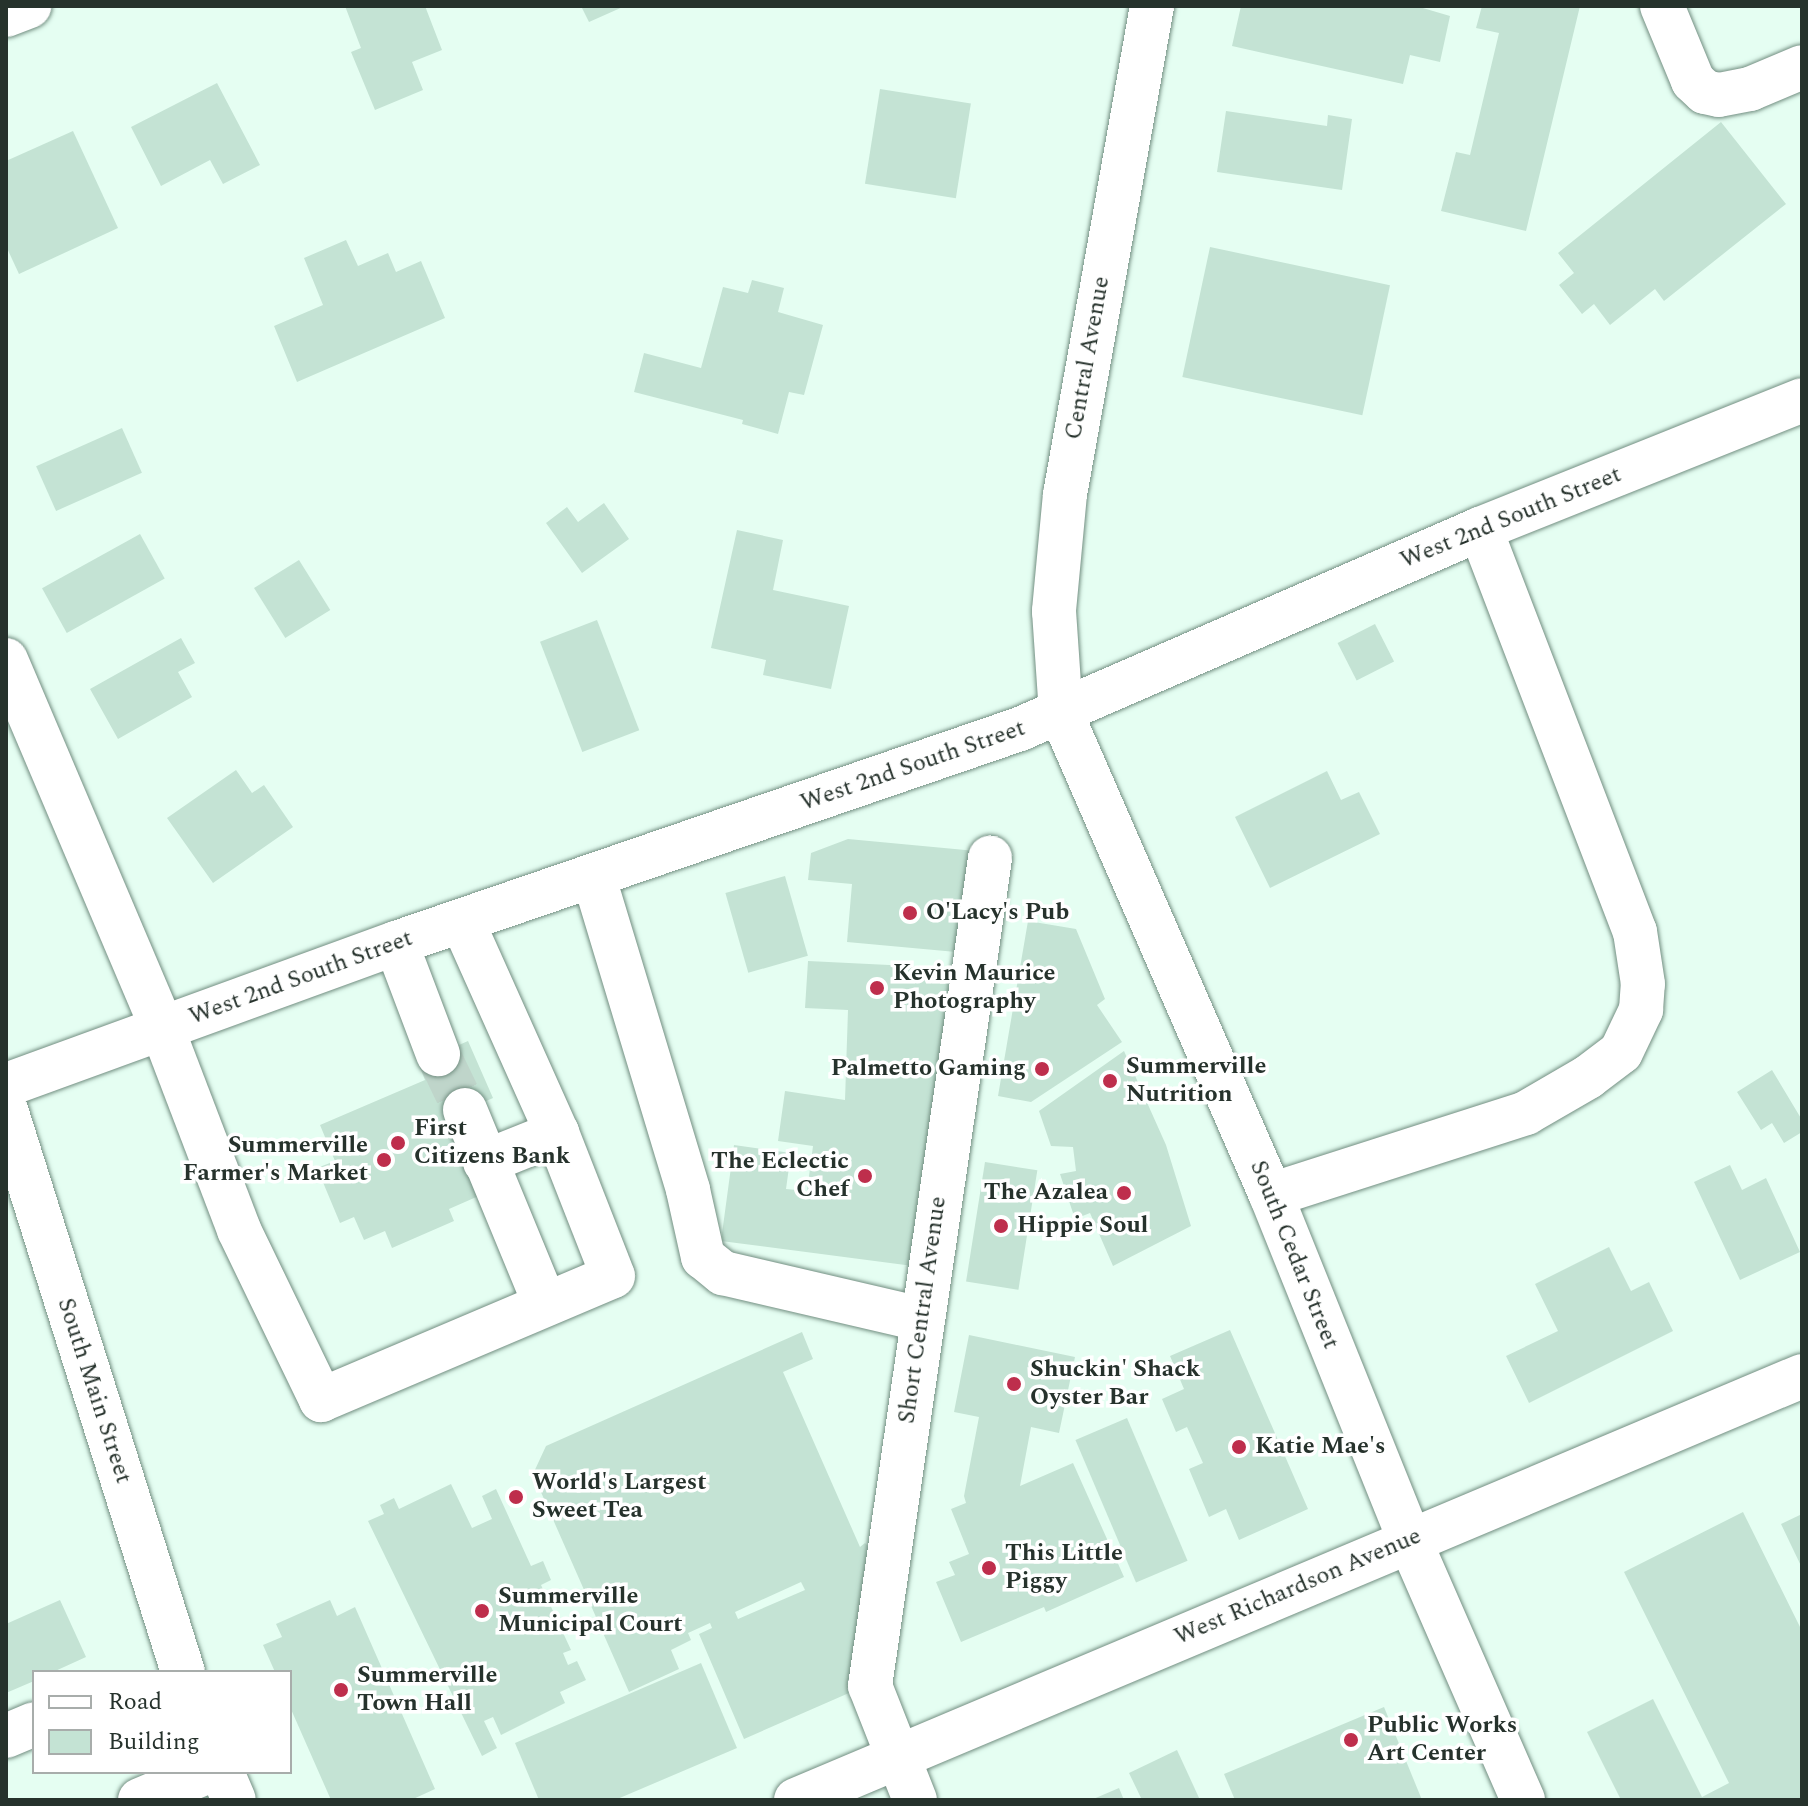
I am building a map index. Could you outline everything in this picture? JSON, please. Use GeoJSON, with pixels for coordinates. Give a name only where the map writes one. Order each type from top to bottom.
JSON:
{"type":"FeatureCollection","features":[{"type":"Feature","properties":{"kind":"street"},"geometry":{"type":"LineString","coordinates":[[6,15],[29,6]]}},
{"type":"Feature","properties":{"kind":"street","name":"Central Avenue"},"geometry":{"type":"LineString","coordinates":[[1061,713],[1054,611],[1065,494],[1152,6]]}},
{"type":"Feature","properties":{"kind":"street"},"geometry":{"type":"LineString","coordinates":[[1662,6],[1693,81],[1705,92],[1719,95],[1750,89],[1802,67]]}},
{"type":"Feature","properties":{"kind":"street","name":"West 2nd South Street"},"geometry":{"type":"LineString","coordinates":[[6,1085],[396,943],[594,878],[1061,713],[1480,529],[1802,400]]}},
{"type":"Feature","properties":{"kind":"street"},"geometry":{"type":"LineString","coordinates":[[1271,1195],[1526,1113],[1588,1077],[1621,1052],[1641,1010],[1643,984],[1635,932],[1480,529]]}},
{"type":"Feature","properties":{"kind":"street"},"geometry":{"type":"LineString","coordinates":[[6,660],[162,1028],[239,1230],[321,1400],[613,1276],[557,1133],[462,921]]}},
{"type":"Feature","properties":{"kind":"street","name":"South Cedar Street"},"geometry":{"type":"LineString","coordinates":[[1061,713],[1271,1195],[1409,1539],[1523,1800]]}},
{"type":"Feature","properties":{"kind":"street","name":"Short Central Avenue"},"geometry":{"type":"LineString","coordinates":[[915,1800],[870,1686],[990,858]]}},
{"type":"Feature","properties":{"kind":"street"},"geometry":{"type":"LineString","coordinates":[[594,878],[688,1190],[703,1257],[723,1273],[923,1310]]}},
{"type":"Feature","properties":{"kind":"street"},"geometry":{"type":"LineString","coordinates":[[396,943],[438,1054]]}},
{"type":"Feature","properties":{"kind":"street","name":"South Main Street"},"geometry":{"type":"LineString","coordinates":[[6,1110],[175,1669]]}},
{"type":"Feature","properties":{"kind":"street"},"geometry":{"type":"LineString","coordinates":[[465,1110],[545,1304]]}},
{"type":"Feature","properties":{"kind":"street"},"geometry":{"type":"LineString","coordinates":[[485,1162],[557,1133]]}},
{"type":"Feature","properties":{"kind":"street","name":"West Richardson Avenue"},"geometry":{"type":"LineString","coordinates":[[796,1800],[1409,1539],[1802,1376]]}},
{"type":"Feature","properties":{"kind":"street"},"geometry":{"type":"LineString","coordinates":[[6,1736],[32,1725]]}},
{"type":"Feature","properties":{"kind":"street"},"geometry":{"type":"LineString","coordinates":[[140,1800],[202,1774]]}},
{"type":"Feature","properties":{"kind":"street"},"geometry":{"type":"LineString","coordinates":[[223,1774],[234,1800]]}},
{"type":"Feature","properties":{"kind":"building"},"geometry":{"type":"Polygon","coordinates":[[[345,6],[425,6],[442,50],[412,62],[423,90],[375,110],[351,52],[361,48],[345,6]]]}},
{"type":"Feature","properties":{"kind":"building"},"geometry":{"type":"Polygon","coordinates":[[[581,6],[625,6],[589,22],[581,6]]]}},
{"type":"Feature","properties":{"kind":"building"},"geometry":{"type":"Polygon","coordinates":[[[1241,6],[1416,6],[1450,16],[1440,62],[1410,55],[1403,84],[1232,46],[1241,6]]]}},
{"type":"Feature","properties":{"kind":"building"},"geometry":{"type":"Polygon","coordinates":[[[1482,6],[1580,6],[1526,231],[1441,211],[1456,152],[1470,155],[1499,33],[1476,28],[1482,6]]]}},
{"type":"Feature","properties":{"kind":"building"},"geometry":{"type":"Polygon","coordinates":[[[217,83],[260,165],[223,184],[210,160],[161,186],[131,127],[217,83]]]}},
{"type":"Feature","properties":{"kind":"building"},"geometry":{"type":"Polygon","coordinates":[[[880,89],[971,103],[956,198],[865,184],[880,89]]]}},
{"type":"Feature","properties":{"kind":"building"},"geometry":{"type":"Polygon","coordinates":[[[1226,111],[1327,126],[1328,115],[1352,119],[1342,190],[1217,172],[1226,111]]]}},
{"type":"Feature","properties":{"kind":"building"},"geometry":{"type":"Polygon","coordinates":[[[1721,122],[1786,204],[1664,301],[1655,289],[1610,325],[1594,304],[1582,314],[1559,285],[1574,273],[1558,253],[1721,122]]]}},
{"type":"Feature","properties":{"kind":"building"},"geometry":{"type":"Polygon","coordinates":[[[73,131],[118,228],[19,274],[6,246],[6,161],[73,131]]]}},
{"type":"Feature","properties":{"kind":"building"},"geometry":{"type":"Polygon","coordinates":[[[346,240],[358,266],[388,253],[396,272],[421,261],[445,318],[297,382],[274,326],[323,305],[304,258],[346,240]]]}},
{"type":"Feature","properties":{"kind":"building"},"geometry":{"type":"Polygon","coordinates":[[[1210,247],[1390,285],[1362,415],[1182,377],[1210,247]]]}},
{"type":"Feature","properties":{"kind":"building"},"geometry":{"type":"Polygon","coordinates":[[[752,280],[784,288],[778,312],[823,325],[804,395],[789,392],[778,434],[742,424],[743,420],[634,392],[644,353],[701,368],[723,287],[748,293],[752,280]]]}},
{"type":"Feature","properties":{"kind":"building"},"geometry":{"type":"Polygon","coordinates":[[[122,428],[142,473],[56,511],[36,466],[122,428]]]}},
{"type":"Feature","properties":{"kind":"building"},"geometry":{"type":"Polygon","coordinates":[[[604,503],[629,539],[582,573],[546,523],[567,507],[578,522],[604,503]]]}},
{"type":"Feature","properties":{"kind":"building"},"geometry":{"type":"Polygon","coordinates":[[[737,530],[783,540],[773,590],[849,606],[831,689],[763,675],[766,660],[711,648],[737,530]]]}},
{"type":"Feature","properties":{"kind":"building"},"geometry":{"type":"Polygon","coordinates":[[[140,534],[165,579],[67,633],[42,588],[140,534]]]}},
{"type":"Feature","properties":{"kind":"building"},"geometry":{"type":"Polygon","coordinates":[[[299,560],[330,610],[285,638],[254,588],[299,560]]]}},
{"type":"Feature","properties":{"kind":"building"},"geometry":{"type":"Polygon","coordinates":[[[597,620],[639,730],[582,752],[540,642],[597,620]]]}},
{"type":"Feature","properties":{"kind":"building"},"geometry":{"type":"Polygon","coordinates":[[[1375,624],[1394,661],[1357,680],[1338,643],[1375,624]]]}},
{"type":"Feature","properties":{"kind":"building"},"geometry":{"type":"Polygon","coordinates":[[[181,638],[195,663],[178,672],[192,697],[118,739],[90,689],[181,638]]]}},
{"type":"Feature","properties":{"kind":"building"},"geometry":{"type":"Polygon","coordinates":[[[236,770],[252,793],[264,785],[293,827],[213,883],[167,818],[236,770]]]}},
{"type":"Feature","properties":{"kind":"building"},"geometry":{"type":"Polygon","coordinates":[[[1327,771],[1341,800],[1359,792],[1380,834],[1270,888],[1235,817],[1327,771]]]}},
{"type":"Feature","properties":{"kind":"building","name":"O'Lacy's Pub"},"geometry":{"type":"Polygon","coordinates":[[[848,839],[976,851],[967,953],[847,942],[852,884],[808,880],[811,853],[848,839]]]}},
{"type":"Feature","properties":{"kind":"building"},"geometry":{"type":"Polygon","coordinates":[[[785,876],[808,956],[748,973],[725,893],[785,876]]]}},
{"type":"Feature","properties":{"kind":"building"},"geometry":{"type":"Polygon","coordinates":[[[1028,921],[1076,929],[1105,999],[1097,1005],[1122,1042],[1031,1102],[998,1096],[1028,921]]]}},
{"type":"Feature","properties":{"kind":"building"},"geometry":{"type":"Polygon","coordinates":[[[808,961],[950,968],[947,1015],[917,1206],[921,1206],[913,1266],[721,1241],[734,1145],[791,1153],[786,1189],[807,1191],[813,1146],[778,1141],[785,1091],[845,1100],[848,1010],[805,1008],[808,961]]]}},
{"type":"Feature","properties":{"kind":"building","name":"First Citizens Bank"},"geometry":{"type":"Polygon","coordinates":[[[468,1041],[493,1098],[457,1114],[490,1191],[449,1209],[454,1221],[392,1248],[385,1231],[364,1240],[354,1217],[340,1223],[317,1168],[335,1161],[320,1125],[425,1080],[418,1063],[468,1041]]]}},
{"type":"Feature","properties":{"kind":"building"},"geometry":{"type":"Polygon","coordinates":[[[1124,1051],[1166,1145],[1191,1226],[1113,1266],[1090,1213],[1075,1219],[1060,1174],[1076,1171],[1073,1147],[1051,1146],[1039,1111],[1124,1051]]]}},
{"type":"Feature","properties":{"kind":"building"},"geometry":{"type":"Polygon","coordinates":[[[1772,1070],[1802,1120],[1802,1132],[1784,1143],[1772,1123],[1761,1130],[1737,1092],[1772,1070]]]}},
{"type":"Feature","properties":{"kind":"building","name":"Hippie Soul"},"geometry":{"type":"Polygon","coordinates":[[[985,1162],[1037,1170],[1018,1290],[966,1282],[985,1162]]]}},
{"type":"Feature","properties":{"kind":"building"},"geometry":{"type":"Polygon","coordinates":[[[1730,1165],[1742,1190],[1766,1178],[1800,1252],[1740,1280],[1694,1182],[1730,1165]]]}},
{"type":"Feature","properties":{"kind":"building"},"geometry":{"type":"Polygon","coordinates":[[[1609,1247],[1631,1291],[1649,1282],[1673,1331],[1529,1403],[1506,1356],[1558,1331],[1535,1284],[1609,1247]]]}},
{"type":"Feature","properties":{"kind":"building","name":"Katie Mae's"},"geometry":{"type":"Polygon","coordinates":[[[1230,1330],[1308,1509],[1239,1540],[1226,1509],[1209,1517],[1189,1469],[1203,1463],[1187,1427],[1176,1432],[1162,1399],[1184,1389],[1170,1356],[1230,1330]]]}},
{"type":"Feature","properties":{"kind":"building"},"geometry":{"type":"Polygon","coordinates":[[[802,1332],[813,1359],[783,1372],[860,1547],[865,1543],[868,1546],[849,1693],[744,1739],[699,1634],[712,1628],[710,1623],[688,1633],[691,1640],[671,1650],[679,1669],[629,1692],[533,1474],[546,1446],[802,1332]],[[801,1582],[735,1612],[738,1619],[805,1590],[801,1582]]]}},
{"type":"Feature","properties":{"kind":"building"},"geometry":{"type":"Polygon","coordinates":[[[969,1335],[1075,1357],[1059,1433],[1031,1427],[1020,1486],[1073,1463],[1124,1577],[1046,1612],[1044,1607],[961,1642],[936,1582],[955,1575],[949,1562],[969,1554],[951,1509],[966,1503],[964,1496],[979,1417],[954,1412],[969,1335]]]}},
{"type":"Feature","properties":{"kind":"building"},"geometry":{"type":"Polygon","coordinates":[[[1127,1418],[1188,1561],[1136,1583],[1075,1440],[1127,1418]]]}},
{"type":"Feature","properties":{"kind":"building","name":"Summerville Municipal Court"},"geometry":{"type":"Polygon","coordinates":[[[451,1484],[472,1528],[492,1519],[482,1496],[496,1489],[531,1566],[543,1561],[551,1580],[541,1585],[571,1650],[563,1653],[568,1665],[577,1661],[586,1680],[560,1692],[565,1703],[501,1735],[493,1717],[484,1721],[497,1748],[482,1756],[368,1521],[384,1514],[380,1505],[394,1498],[399,1509],[451,1484]]]}},
{"type":"Feature","properties":{"kind":"building"},"geometry":{"type":"Polygon","coordinates":[[[1743,1512],[1802,1631],[1802,1800],[1621,1800],[1587,1732],[1653,1699],[1702,1797],[1729,1783],[1624,1572],[1743,1512]]]}},
{"type":"Feature","properties":{"kind":"building"},"geometry":{"type":"Polygon","coordinates":[[[1802,1514],[1802,1568],[1781,1524],[1802,1514]]]}},
{"type":"Feature","properties":{"kind":"building"},"geometry":{"type":"Polygon","coordinates":[[[60,1600],[86,1657],[57,1670],[32,1670],[32,1682],[6,1693],[6,1624],[60,1600]]]}},
{"type":"Feature","properties":{"kind":"building","name":"Summerville Town Hall"},"geometry":{"type":"Polygon","coordinates":[[[330,1600],[337,1616],[355,1607],[435,1789],[411,1800],[331,1800],[292,1712],[292,1670],[274,1670],[263,1645],[282,1637],[276,1624],[330,1600]]]}},
{"type":"Feature","properties":{"kind":"building"},"geometry":{"type":"Polygon","coordinates":[[[701,1663],[737,1748],[615,1800],[539,1800],[515,1743],[701,1663]]]}},
{"type":"Feature","properties":{"kind":"building","name":"Public Works Art Center"},"geometry":{"type":"Polygon","coordinates":[[[1384,1707],[1422,1800],[1235,1800],[1224,1774],[1384,1707]]]}},
{"type":"Feature","properties":{"kind":"building"},"geometry":{"type":"Polygon","coordinates":[[[1177,1750],[1200,1800],[1142,1800],[1129,1773],[1177,1750]]]}},
{"type":"Feature","properties":{"kind":"building"},"geometry":{"type":"Polygon","coordinates":[[[1119,1788],[1124,1800],[1091,1800],[1119,1788]]]}},
{"type":"Feature","properties":{"kind":"tunnel"},"geometry":{"type":"LineString","coordinates":[[438,1054],[465,1110]]}},
{"type":"Feature","properties":{"kind":"place","name":"O'Lacy's Pub"},"geometry":{"type":"Point","coordinates":[910,913]}},
{"type":"Feature","properties":{"kind":"place","name":"Kevin Maurice Photography"},"geometry":{"type":"Point","coordinates":[877,988]}},
{"type":"Feature","properties":{"kind":"place","name":"Palmetto Gaming"},"geometry":{"type":"Point","coordinates":[1042,1069]}},
{"type":"Feature","properties":{"kind":"place","name":"Summerville Nutrition"},"geometry":{"type":"Point","coordinates":[1110,1081]}},
{"type":"Feature","properties":{"kind":"place","name":"First Citizens Bank"},"geometry":{"type":"Point","coordinates":[398,1143]}},
{"type":"Feature","properties":{"kind":"place","name":"Summerville Farmer's Market"},"geometry":{"type":"Point","coordinates":[384,1160]}},
{"type":"Feature","properties":{"kind":"place","name":"The Eclectic Chef"},"geometry":{"type":"Point","coordinates":[865,1176]}},
{"type":"Feature","properties":{"kind":"place","name":"The Azalea"},"geometry":{"type":"Point","coordinates":[1124,1193]}},
{"type":"Feature","properties":{"kind":"place","name":"Hippie Soul"},"geometry":{"type":"Point","coordinates":[1001,1226]}},
{"type":"Feature","properties":{"kind":"place","name":"Shuckin' Shack Oyster Bar"},"geometry":{"type":"Point","coordinates":[1014,1384]}},
{"type":"Feature","properties":{"kind":"place","name":"Katie Mae's"},"geometry":{"type":"Point","coordinates":[1239,1447]}},
{"type":"Feature","properties":{"kind":"place","name":"World's Largest Sweet Tea"},"geometry":{"type":"Point","coordinates":[516,1497]}},
{"type":"Feature","properties":{"kind":"place","name":"This Little Piggy"},"geometry":{"type":"Point","coordinates":[989,1568]}},
{"type":"Feature","properties":{"kind":"place","name":"Summerville Municipal Court"},"geometry":{"type":"Point","coordinates":[482,1611]}},
{"type":"Feature","properties":{"kind":"place","name":"Summerville Town Hall"},"geometry":{"type":"Point","coordinates":[341,1690]}},
{"type":"Feature","properties":{"kind":"place","name":"Public Works Art Center"},"geometry":{"type":"Point","coordinates":[1351,1740]}}]}
